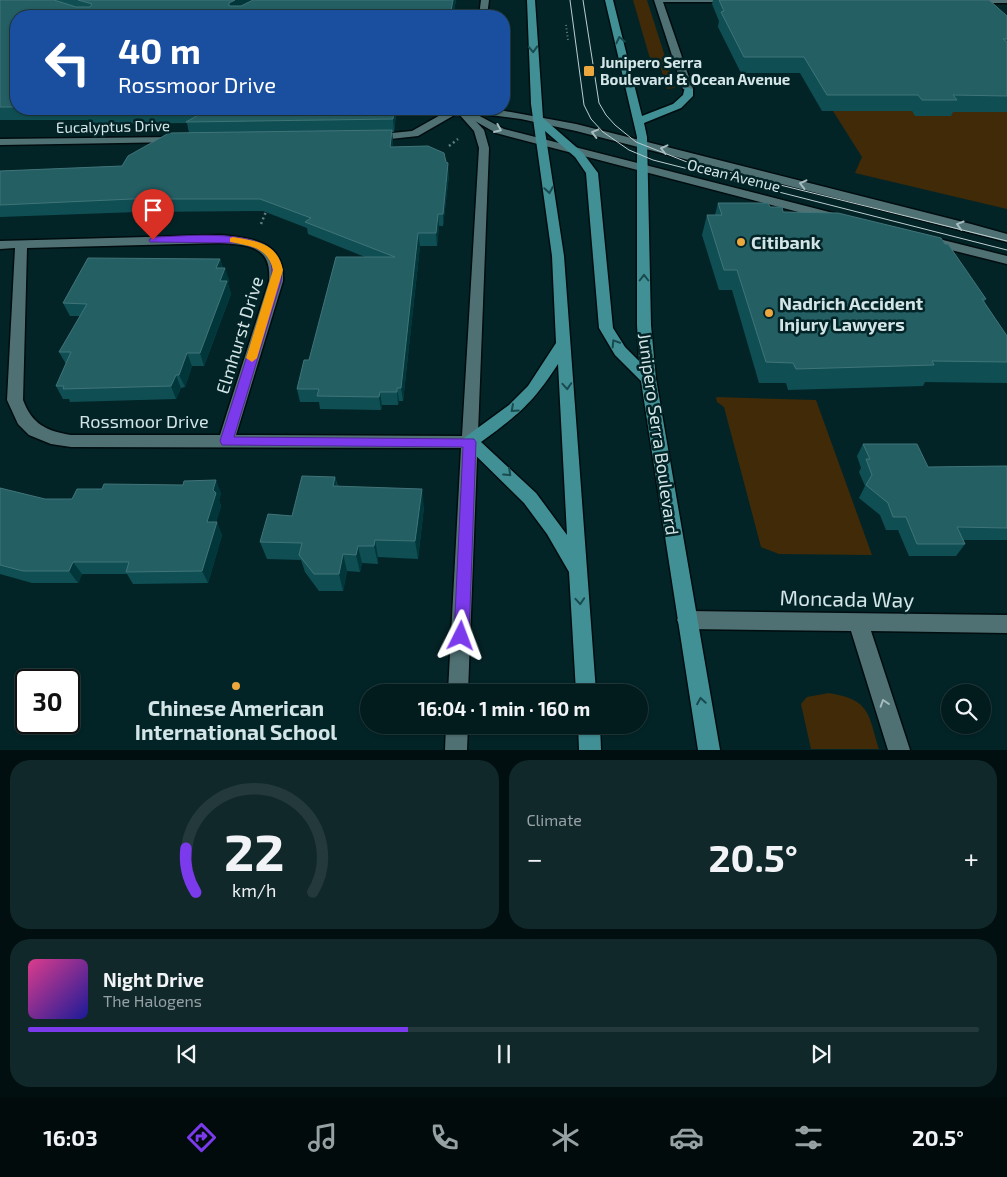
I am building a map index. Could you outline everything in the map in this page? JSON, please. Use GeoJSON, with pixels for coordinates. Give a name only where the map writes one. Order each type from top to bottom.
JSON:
{"type":"FeatureCollection","features":[{"type":"Feature","properties":{"kind":"main road"},"geometry":{"type":"LineString","coordinates":[[531,0],[538,119],[557,240],[586,684]]}},
{"type":"Feature","properties":{"kind":"main road","name":"Junipero Serra Boulevard"},"geometry":{"type":"LineString","coordinates":[[609,0],[639,121],[643,169],[644,325],[648,379],[708,750]]}},
{"type":"Feature","properties":{"kind":"main road"},"geometry":{"type":"LineString","coordinates":[[639,121],[682,104],[688,96],[688,89]]}},
{"type":"Feature","properties":{"kind":"main road"},"geometry":{"type":"LineString","coordinates":[[538,119],[574,150],[592,173],[606,328],[620,351],[648,379]]}},
{"type":"Feature","properties":{"kind":"main road"},"geometry":{"type":"LineString","coordinates":[[564,342],[527,397],[515,409],[470,442],[502,467],[530,495],[564,544],[579,575]]}},
{"type":"Feature","properties":{"kind":"main road"},"geometry":{"type":"LineString","coordinates":[[589,734],[590,750]]}},
{"type":"Feature","properties":{"kind":"street"},"geometry":{"type":"LineString","coordinates":[[688,89],[658,0],[742,0]]}},
{"type":"Feature","properties":{"kind":"street"},"geometry":{"type":"LineString","coordinates":[[962,1],[1007,1]]}},
{"type":"Feature","properties":{"kind":"street","name":"Ocean Avenue"},"geometry":{"type":"LineString","coordinates":[[510,113],[852,196],[1007,238]]}},
{"type":"Feature","properties":{"kind":"street"},"geometry":{"type":"LineString","coordinates":[[361,138],[396,137],[414,134],[448,115]]}},
{"type":"Feature","properties":{"kind":"street"},"geometry":{"type":"LineString","coordinates":[[458,684],[484,148],[479,130],[465,115]]}},
{"type":"Feature","properties":{"kind":"street","name":"Ocean Avenue"},"geometry":{"type":"LineString","coordinates":[[470,115],[500,131],[842,219]]}},
{"type":"Feature","properties":{"kind":"street","name":"Eucalyptus Drive"},"geometry":{"type":"LineString","coordinates":[[0,142],[185,140]]}},
{"type":"Feature","properties":{"kind":"street"},"geometry":{"type":"LineString","coordinates":[[915,237],[1007,260]]}},
{"type":"Feature","properties":{"kind":"street","name":"Elmhurst Drive"},"geometry":{"type":"LineString","coordinates":[[21,244],[220,239],[255,244],[267,250],[276,259],[278,270],[276,281],[226,441]]}},
{"type":"Feature","properties":{"kind":"street"},"geometry":{"type":"LineString","coordinates":[[0,245],[21,244]]}},
{"type":"Feature","properties":{"kind":"street","name":"Rossmoor Drive"},"geometry":{"type":"LineString","coordinates":[[21,244],[15,400],[20,415],[30,429],[49,438],[71,441],[470,442]]}},
{"type":"Feature","properties":{"kind":"street","name":"Moncada Way"},"geometry":{"type":"LineString","coordinates":[[687,620],[1007,624]]}},
{"type":"Feature","properties":{"kind":"street"},"geometry":{"type":"LineString","coordinates":[[858,622],[899,750]]}},
{"type":"Feature","properties":{"kind":"street"},"geometry":{"type":"LineString","coordinates":[[456,750],[457,734]]}},
{"type":"Feature","properties":{"kind":"path"},"geometry":{"type":"LineString","coordinates":[[566,25],[568,40]]}},
{"type":"Feature","properties":{"kind":"path"},"geometry":{"type":"LineString","coordinates":[[449,146],[458,139]]}},
{"type":"Feature","properties":{"kind":"path"},"geometry":{"type":"LineString","coordinates":[[260,230],[269,204]]}},
{"type":"Feature","properties":{"kind":"shaded area"},"geometry":{"type":"Polygon","coordinates":[[[633,0],[647,0],[675,88],[667,89],[659,62],[651,62],[633,0]]]}},
{"type":"Feature","properties":{"kind":"shaded area"},"geometry":{"type":"Polygon","coordinates":[[[833,111],[912,111],[916,116],[950,116],[947,112],[1007,112],[1007,209],[855,173],[862,157],[833,111]]]}},
{"type":"Feature","properties":{"kind":"shaded area"},"geometry":{"type":"Polygon","coordinates":[[[716,397],[816,400],[872,555],[779,554],[761,547],[724,407],[717,402],[716,397]]]}},
{"type":"Feature","properties":{"kind":"shaded area"},"geometry":{"type":"Polygon","coordinates":[[[829,693],[853,700],[866,710],[879,749],[811,749],[801,704],[807,697],[829,693]]]}},
{"type":"Feature","properties":{"kind":"building"},"geometry":{"type":"Polygon","coordinates":[[[0,0],[54,0],[76,7],[90,7],[92,4],[78,0],[235,0],[229,3],[229,6],[241,6],[253,0],[453,0],[451,10],[10,10],[10,107],[0,107],[0,0]]]}},
{"type":"Feature","properties":{"kind":"building"},"geometry":{"type":"Polygon","coordinates":[[[719,0],[989,0],[1007,16],[1007,39],[1003,39],[1007,42],[1007,96],[953,95],[957,100],[922,100],[918,95],[827,95],[804,57],[744,57],[721,12],[724,11],[719,0]]]}},
{"type":"Feature","properties":{"kind":"building"},"geometry":{"type":"Polygon","coordinates":[[[198,115],[393,115],[393,119],[186,122],[198,115]]]}},
{"type":"Feature","properties":{"kind":"building"},"geometry":{"type":"Polygon","coordinates":[[[392,130],[390,147],[428,146],[444,153],[448,163],[443,214],[438,214],[436,233],[418,233],[401,388],[397,388],[397,392],[380,392],[379,397],[317,396],[319,389],[297,389],[304,360],[309,360],[336,257],[395,257],[305,222],[311,218],[260,199],[132,199],[0,205],[0,171],[122,166],[128,156],[169,133],[392,130]]]}},
{"type":"Feature","properties":{"kind":"building"},"geometry":{"type":"Polygon","coordinates":[[[718,203],[768,203],[770,207],[782,207],[783,212],[838,213],[941,238],[945,244],[948,244],[986,299],[982,299],[1007,336],[1007,362],[932,361],[934,365],[796,369],[793,363],[766,362],[737,270],[724,270],[707,215],[722,215],[718,203]]]}},
{"type":"Feature","properties":{"kind":"building"},"geometry":{"type":"Polygon","coordinates":[[[88,258],[220,259],[216,268],[225,268],[220,281],[227,281],[200,353],[187,353],[179,375],[176,375],[171,386],[63,389],[64,386],[56,386],[71,352],[59,352],[87,304],[63,303],[88,258]]]}},
{"type":"Feature","properties":{"kind":"building"},"geometry":{"type":"Polygon","coordinates":[[[863,444],[917,444],[928,467],[1007,466],[1007,528],[957,527],[965,544],[917,544],[906,517],[893,517],[888,503],[866,485],[872,475],[866,459],[870,459],[863,444]]]}},
{"type":"Feature","properties":{"kind":"building"},"geometry":{"type":"Polygon","coordinates":[[[302,476],[335,477],[333,486],[422,489],[415,541],[375,540],[374,546],[358,546],[356,555],[343,554],[339,574],[314,574],[299,555],[302,543],[260,542],[268,514],[292,516],[302,476]]]}},
{"type":"Feature","properties":{"kind":"building"},"geometry":{"type":"Polygon","coordinates":[[[216,480],[213,490],[216,493],[207,522],[217,522],[202,571],[126,572],[129,562],[73,562],[69,571],[23,571],[0,565],[0,488],[45,499],[72,499],[77,489],[102,489],[104,484],[183,485],[184,481],[216,480]]]}},
{"type":"Feature","properties":{"kind":"tram line"},"geometry":{"type":"LineString","coordinates":[[570,0],[584,105],[591,119],[603,132],[629,150],[653,160],[1007,250]]}},
{"type":"Feature","properties":{"kind":"tram line"},"geometry":{"type":"LineString","coordinates":[[583,0],[599,103],[615,125],[636,142],[687,162],[1007,241]]}},
{"type":"Feature","properties":{"kind":"slow traffic"},"geometry":{"type":"LineString","coordinates":[[233,240],[255,244],[267,250],[276,259],[278,270],[252,358]]}},
{"type":"Feature","properties":{"kind":"place","name":"Junipero Serra Boulevard & Ocean Avenue"},"geometry":{"type":"Point","coordinates":[589,71]}},
{"type":"Feature","properties":{"kind":"place","name":"Citibank"},"geometry":{"type":"Point","coordinates":[741,242]}},
{"type":"Feature","properties":{"kind":"place","name":"Nadrich Accident Injury Lawyers"},"geometry":{"type":"Point","coordinates":[769,313]}},
{"type":"Feature","properties":{"kind":"place","name":"Chinese American International School"},"geometry":{"type":"Point","coordinates":[236,686]}},
{"type":"Feature","properties":{"kind":"route"},"geometry":{"type":"LineString","coordinates":[[153,240],[239,240],[255,244],[267,250],[276,259],[278,270],[276,281],[226,441],[470,442],[461,636]]}}]}
